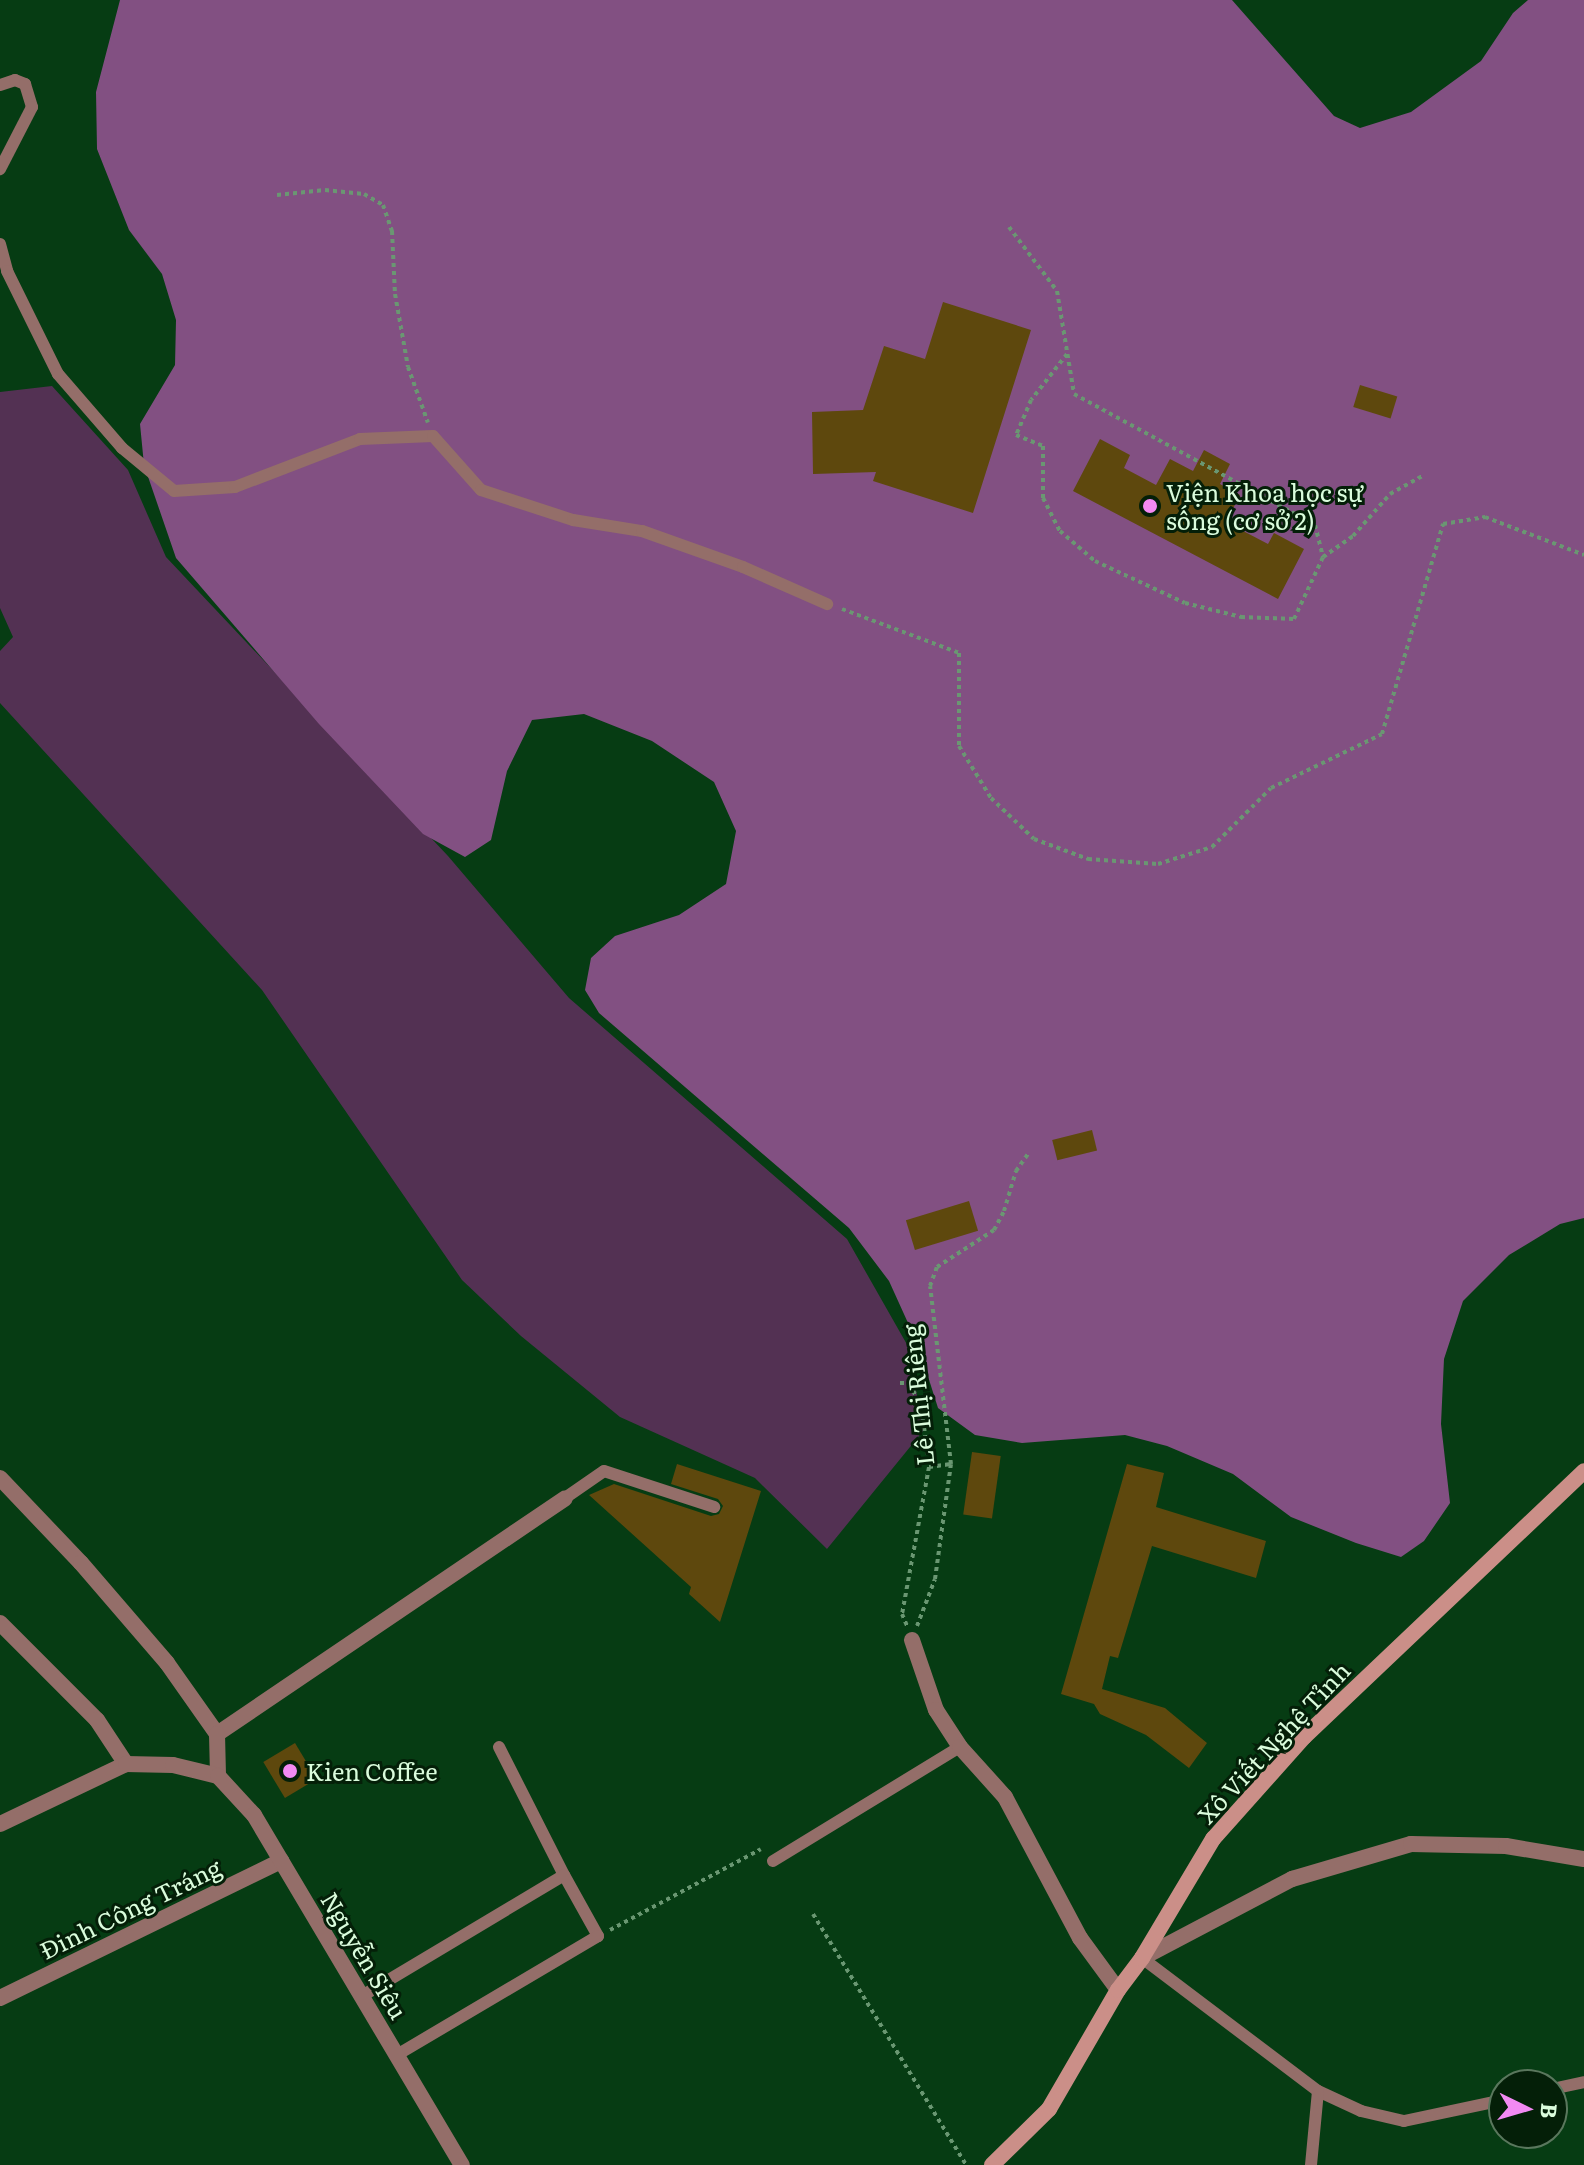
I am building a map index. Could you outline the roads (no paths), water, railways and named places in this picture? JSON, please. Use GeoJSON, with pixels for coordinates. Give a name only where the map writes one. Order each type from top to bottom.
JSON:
{"type":"FeatureCollection","features":[{"type":"Feature","properties":{"kind":"main road","name":"Xô Viết Nghệ Tỉnh"},"geometry":{"type":"LineString","coordinates":[[992,2165],[1049,2109],[1118,1990],[1142,1958],[1213,1839],[1294,1748],[1584,1471]]}},
{"type":"Feature","properties":{"kind":"street"},"geometry":{"type":"LineString","coordinates":[[0,1478],[81,1563],[167,1663],[217,1734],[218,1776],[173,1765],[126,1764],[0,1824]]}},
{"type":"Feature","properties":{"kind":"street"},"geometry":{"type":"LineString","coordinates":[[217,1734],[565,1498]]}},
{"type":"Feature","properties":{"kind":"street"},"geometry":{"type":"LineString","coordinates":[[0,1623],[97,1720],[126,1764]]}},
{"type":"Feature","properties":{"kind":"street"},"geometry":{"type":"LineString","coordinates":[[912,1640],[936,1710],[960,1747],[1005,1797],[1080,1938],[1118,1990]]}},
{"type":"Feature","properties":{"kind":"street","name":"Nguyễn Siêu"},"geometry":{"type":"LineString","coordinates":[[218,1776],[254,1815],[462,2165]]}},
{"type":"Feature","properties":{"kind":"street"},"geometry":{"type":"LineString","coordinates":[[1142,1958],[1292,1879],[1411,1844],[1506,1846],[1584,1859]]}},
{"type":"Feature","properties":{"kind":"street","name":"Đinh Công Tráng"},"geometry":{"type":"LineString","coordinates":[[0,1998],[281,1861]]}},
{"type":"Feature","properties":{"kind":"lane"},"geometry":{"type":"LineString","coordinates":[[0,85],[15,80],[25,84],[32,107],[0,169]]}},
{"type":"Feature","properties":{"kind":"lane"},"geometry":{"type":"LineString","coordinates":[[0,244],[7,271],[58,374],[122,448],[174,491],[235,487],[360,439],[433,436],[481,490],[573,520],[642,531],[743,567],[827,604]]}},
{"type":"Feature","properties":{"kind":"lane"},"geometry":{"type":"LineString","coordinates":[[565,1498],[604,1471],[714,1507]]}},
{"type":"Feature","properties":{"kind":"lane"},"geometry":{"type":"LineString","coordinates":[[397,2055],[598,1936],[499,1747]]}},
{"type":"Feature","properties":{"kind":"lane"},"geometry":{"type":"LineString","coordinates":[[773,1861],[960,1747]]}},
{"type":"Feature","properties":{"kind":"lane"},"geometry":{"type":"LineString","coordinates":[[362,1996],[564,1875]]}},
{"type":"Feature","properties":{"kind":"lane"},"geometry":{"type":"LineString","coordinates":[[1142,1958],[1318,2091],[1361,2111],[1404,2121],[1488,2103]]}},
{"type":"Feature","properties":{"kind":"lane"},"geometry":{"type":"LineString","coordinates":[[1311,2165],[1318,2091]]}},
{"type":"Feature","properties":{"kind":"place","name":"Viện Khoa học sự sống (cơ sở 2)"},"geometry":{"type":"Point","coordinates":[1150,506]}},
{"type":"Feature","properties":{"kind":"place","name":"Kien Coffee"},"geometry":{"type":"Point","coordinates":[290,1771]}}]}
